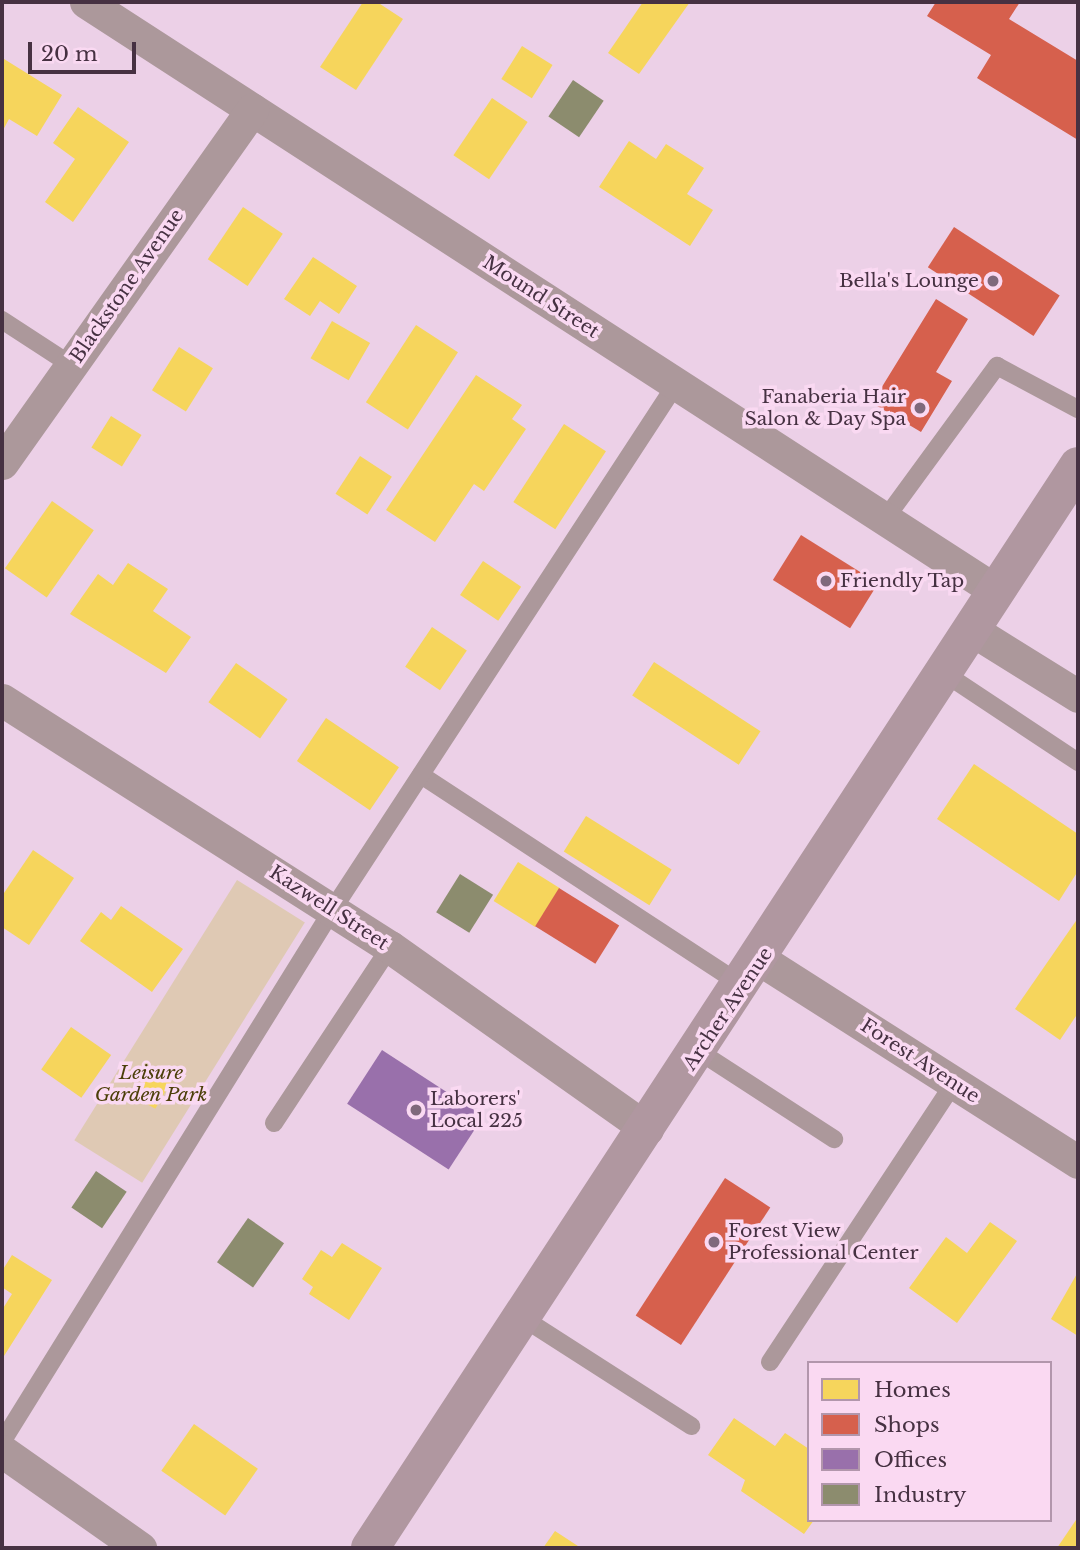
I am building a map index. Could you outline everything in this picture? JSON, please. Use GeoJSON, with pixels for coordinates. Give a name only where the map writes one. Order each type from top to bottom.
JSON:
{"type":"FeatureCollection","features":[{"type":"Feature","properties":{"kind":"main road","name":"Archer Avenue"},"geometry":{"type":"LineString","coordinates":[[370,1548],[752,973],[1078,466]]}},
{"type":"Feature","properties":{"kind":"street","name":"Mound Street"},"geometry":{"type":"LineString","coordinates":[[86,2],[996,591]]}},
{"type":"Feature","properties":{"kind":"street","name":"Blackstone Avenue"},"geometry":{"type":"LineString","coordinates":[[2,463],[252,110]]}},
{"type":"Feature","properties":{"kind":"street"},"geometry":{"type":"LineString","coordinates":[[972,630],[1078,696]]}},
{"type":"Feature","properties":{"kind":"street","name":"Kazwell Street"},"geometry":{"type":"LineString","coordinates":[[2,700],[390,947],[647,1129]]}},
{"type":"Feature","properties":{"kind":"street","name":"Forest Avenue"},"geometry":{"type":"LineString","coordinates":[[752,973],[954,1083],[1078,1162]]}},
{"type":"Feature","properties":{"kind":"street"},"geometry":{"type":"LineString","coordinates":[[2,1451],[140,1548]]}},
{"type":"Feature","properties":{"kind":"lane"},"geometry":{"type":"LineString","coordinates":[[2,320],[71,365]]}},
{"type":"Feature","properties":{"kind":"lane"},"geometry":{"type":"LineString","coordinates":[[885,519],[997,366],[1078,409]]}},
{"type":"Feature","properties":{"kind":"lane"},"geometry":{"type":"LineString","coordinates":[[2,1442],[332,909],[676,384]]}},
{"type":"Feature","properties":{"kind":"lane"},"geometry":{"type":"LineString","coordinates":[[944,673],[1078,762]]}},
{"type":"Feature","properties":{"kind":"lane"},"geometry":{"type":"LineString","coordinates":[[421,775],[752,973]]}},
{"type":"Feature","properties":{"kind":"lane"},"geometry":{"type":"LineString","coordinates":[[274,1123],[390,947]]}},
{"type":"Feature","properties":{"kind":"lane"},"geometry":{"type":"LineString","coordinates":[[700,1052],[834,1139]]}},
{"type":"Feature","properties":{"kind":"lane"},"geometry":{"type":"LineString","coordinates":[[770,1362],[954,1083]]}},
{"type":"Feature","properties":{"kind":"lane"},"geometry":{"type":"LineString","coordinates":[[523,1318],[691,1426]]}},
{"type":"Feature","properties":{"kind":"green space","name":"Leisure Garden Park"},"geometry":{"type":"Polygon","coordinates":[[[237,880],[305,922],[142,1183],[74,1140],[237,880]]]}},
{"type":"Feature","properties":{"kind":"building: Homes"},"geometry":{"type":"Polygon","coordinates":[[[363,2],[377,2],[403,19],[356,90],[320,67],[363,2]]]}},
{"type":"Feature","properties":{"kind":"building: Homes"},"geometry":{"type":"Polygon","coordinates":[[[643,2],[690,2],[639,74],[608,53],[643,2]]]}},
{"type":"Feature","properties":{"kind":"building: Homes"},"geometry":{"type":"Polygon","coordinates":[[[522,46],[553,65],[532,98],[501,79],[522,46]]]}},
{"type":"Feature","properties":{"kind":"building: Homes"},"geometry":{"type":"Polygon","coordinates":[[[4,59],[62,95],[37,136],[9,119],[2,132],[4,59]]]}},
{"type":"Feature","properties":{"kind":"building: Homes"},"geometry":{"type":"Polygon","coordinates":[[[492,98],[528,122],[489,179],[453,155],[492,98]]]}},
{"type":"Feature","properties":{"kind":"building: Homes"},"geometry":{"type":"Polygon","coordinates":[[[78,107],[129,142],[73,222],[45,202],[75,159],[53,143],[78,107]]]}},
{"type":"Feature","properties":{"kind":"building: Homes"},"geometry":{"type":"Polygon","coordinates":[[[629,141],[656,159],[666,144],[704,168],[687,194],[713,210],[690,246],[599,187],[629,141]]]}},
{"type":"Feature","properties":{"kind":"building: Homes"},"geometry":{"type":"Polygon","coordinates":[[[243,207],[283,234],[248,286],[208,259],[243,207]]]}},
{"type":"Feature","properties":{"kind":"building: Homes"},"geometry":{"type":"Polygon","coordinates":[[[313,257],[357,286],[339,314],[320,301],[310,316],[284,299],[313,257]]]}},
{"type":"Feature","properties":{"kind":"building: Homes"},"geometry":{"type":"Polygon","coordinates":[[[332,321],[370,343],[349,380],[310,358],[332,321]]]}},
{"type":"Feature","properties":{"kind":"building: Homes"},"geometry":{"type":"Polygon","coordinates":[[[416,325],[458,352],[408,429],[366,402],[416,325]]]}},
{"type":"Feature","properties":{"kind":"building: Homes"},"geometry":{"type":"Polygon","coordinates":[[[179,347],[213,368],[186,411],[152,390],[179,347]]]}},
{"type":"Feature","properties":{"kind":"building: Homes"},"geometry":{"type":"Polygon","coordinates":[[[476,375],[522,405],[512,419],[526,429],[484,491],[474,484],[435,542],[386,510],[476,375]]]}},
{"type":"Feature","properties":{"kind":"building: Homes"},"geometry":{"type":"Polygon","coordinates":[[[111,416],[142,435],[122,466],[91,447],[111,416]]]}},
{"type":"Feature","properties":{"kind":"building: Homes"},"geometry":{"type":"Polygon","coordinates":[[[564,424],[606,451],[555,529],[513,502],[564,424]]]}},
{"type":"Feature","properties":{"kind":"building: Homes"},"geometry":{"type":"Polygon","coordinates":[[[360,456],[392,477],[367,514],[335,494],[360,456]]]}},
{"type":"Feature","properties":{"kind":"building: Homes"},"geometry":{"type":"Polygon","coordinates":[[[52,501],[94,530],[47,597],[5,568],[52,501]]]}},
{"type":"Feature","properties":{"kind":"building: Homes"},"geometry":{"type":"Polygon","coordinates":[[[483,561],[521,587],[498,621],[460,595],[483,561]]]}},
{"type":"Feature","properties":{"kind":"building: Homes"},"geometry":{"type":"Polygon","coordinates":[[[128,563],[168,589],[153,611],[191,637],[166,673],[70,614],[98,574],[113,585],[128,563]]]}},
{"type":"Feature","properties":{"kind":"building: Homes"},"geometry":{"type":"Polygon","coordinates":[[[432,627],[467,650],[440,690],[405,667],[432,627]]]}},
{"type":"Feature","properties":{"kind":"building: Homes"},"geometry":{"type":"Polygon","coordinates":[[[654,662],[761,731],[739,765],[632,696],[654,662]]]}},
{"type":"Feature","properties":{"kind":"building: Homes"},"geometry":{"type":"Polygon","coordinates":[[[236,663],[288,699],[260,738],[208,702],[236,663]]]}},
{"type":"Feature","properties":{"kind":"building: Homes"},"geometry":{"type":"Polygon","coordinates":[[[326,718],[399,767],[370,810],[297,761],[326,718]]]}},
{"type":"Feature","properties":{"kind":"building: Homes"},"geometry":{"type":"Polygon","coordinates":[[[974,764],[1078,834],[1078,871],[1059,901],[937,819],[974,764]]]}},
{"type":"Feature","properties":{"kind":"building: Homes"},"geometry":{"type":"Polygon","coordinates":[[[586,816],[672,870],[649,905],[564,852],[586,816]]]}},
{"type":"Feature","properties":{"kind":"building: Homes"},"geometry":{"type":"Polygon","coordinates":[[[33,850],[74,878],[29,945],[2,927],[2,896],[33,850]]]}},
{"type":"Feature","properties":{"kind":"building: Homes"},"geometry":{"type":"Polygon","coordinates":[[[518,862],[560,888],[535,927],[494,901],[518,862]]]}},
{"type":"Feature","properties":{"kind":"building: Homes"},"geometry":{"type":"Polygon","coordinates":[[[121,906],[183,949],[152,992],[80,941],[101,912],[111,920],[121,906]]]}},
{"type":"Feature","properties":{"kind":"building: Homes"},"geometry":{"type":"Polygon","coordinates":[[[1078,918],[1078,1013],[1060,1040],[1015,1009],[1078,918]]]}},
{"type":"Feature","properties":{"kind":"building: Homes"},"geometry":{"type":"Polygon","coordinates":[[[71,1027],[111,1055],[81,1098],[41,1070],[71,1027]]]}},
{"type":"Feature","properties":{"kind":"building: Homes"},"geometry":{"type":"Polygon","coordinates":[[[150,1070],[171,1082],[155,1109],[134,1097],[150,1070]]]}},
{"type":"Feature","properties":{"kind":"building: Homes"},"geometry":{"type":"Polygon","coordinates":[[[990,1222],[1017,1241],[957,1323],[909,1288],[946,1237],[967,1253],[990,1222]]]}},
{"type":"Feature","properties":{"kind":"building: Homes"},"geometry":{"type":"Polygon","coordinates":[[[342,1243],[382,1268],[349,1320],[309,1294],[313,1287],[302,1279],[321,1250],[332,1257],[342,1243]]]}},
{"type":"Feature","properties":{"kind":"building: Homes"},"geometry":{"type":"Polygon","coordinates":[[[12,1255],[52,1280],[4,1356],[2,1310],[12,1294],[2,1287],[2,1271],[12,1255]]]}},
{"type":"Feature","properties":{"kind":"building: Homes"},"geometry":{"type":"Polygon","coordinates":[[[1078,1272],[1078,1336],[1051,1319],[1078,1272]]]}},
{"type":"Feature","properties":{"kind":"building: Homes"},"geometry":{"type":"Polygon","coordinates":[[[734,1418],[775,1446],[785,1433],[807,1448],[807,1522],[813,1522],[804,1534],[741,1491],[745,1480],[708,1455],[734,1418]]]}},
{"type":"Feature","properties":{"kind":"building: Homes"},"geometry":{"type":"Polygon","coordinates":[[[194,1424],[258,1469],[225,1515],[161,1471],[194,1424]]]}},
{"type":"Feature","properties":{"kind":"building: Homes"},"geometry":{"type":"Polygon","coordinates":[[[1078,1517],[1078,1548],[1057,1548],[1078,1517]]]}},
{"type":"Feature","properties":{"kind":"building: Homes"},"geometry":{"type":"Polygon","coordinates":[[[555,1531],[581,1548],[543,1548],[555,1531]]]}},
{"type":"Feature","properties":{"kind":"building: Shops"},"geometry":{"type":"Polygon","coordinates":[[[936,2],[1020,2],[1009,19],[1078,61],[1078,140],[977,78],[991,55],[927,16],[936,2]]]}},
{"type":"Feature","properties":{"kind":"building: Shops","name":"Bella's Lounge"},"geometry":{"type":"Polygon","coordinates":[[[954,227],[1060,296],[1034,336],[928,267],[954,227]]]}},
{"type":"Feature","properties":{"kind":"building: Shops"},"geometry":{"type":"Polygon","coordinates":[[[936,299],[968,319],[936,372],[952,381],[921,432],[872,403],[936,299]]]}},
{"type":"Feature","properties":{"kind":"building: Shops","name":"Friendly Tap"},"geometry":{"type":"Polygon","coordinates":[[[801,535],[878,583],[850,628],[773,580],[801,535]]]}},
{"type":"Feature","properties":{"kind":"building: Shops"},"geometry":{"type":"Polygon","coordinates":[[[559,888],[619,926],[595,964],[535,926],[559,888]]]}},
{"type":"Feature","properties":{"kind":"building: Shops","name":"Forest View Professional Center"},"geometry":{"type":"Polygon","coordinates":[[[725,1178],[770,1207],[681,1345],[636,1316],[725,1178]]]}},
{"type":"Feature","properties":{"kind":"building: Offices","name":"Laborers' Local 225"},"geometry":{"type":"Polygon","coordinates":[[[382,1050],[483,1116],[449,1170],[347,1104],[382,1050]]]}},
{"type":"Feature","properties":{"kind":"building: Industry"},"geometry":{"type":"Polygon","coordinates":[[[573,80],[604,101],[579,137],[548,116],[573,80]]]}},
{"type":"Feature","properties":{"kind":"building: Industry"},"geometry":{"type":"Polygon","coordinates":[[[460,874],[493,895],[469,933],[436,912],[460,874]]]}},
{"type":"Feature","properties":{"kind":"building: Industry"},"geometry":{"type":"Polygon","coordinates":[[[96,1171],[127,1192],[102,1228],[71,1207],[96,1171]]]}},
{"type":"Feature","properties":{"kind":"building: Industry"},"geometry":{"type":"Polygon","coordinates":[[[248,1218],[284,1243],[253,1287],[217,1262],[248,1218]]]}},
{"type":"Feature","properties":{"kind":"place","name":"Bella's Lounge"},"geometry":{"type":"Point","coordinates":[993,281]}},
{"type":"Feature","properties":{"kind":"place","name":"Fanaberia Hair Salon & Day Spa"},"geometry":{"type":"Point","coordinates":[920,408]}},
{"type":"Feature","properties":{"kind":"place","name":"Friendly Tap"},"geometry":{"type":"Point","coordinates":[826,581]}},
{"type":"Feature","properties":{"kind":"place","name":"Laborers' Local 225"},"geometry":{"type":"Point","coordinates":[416,1110]}},
{"type":"Feature","properties":{"kind":"place","name":"Forest View Professional Center"},"geometry":{"type":"Point","coordinates":[714,1242]}}]}
